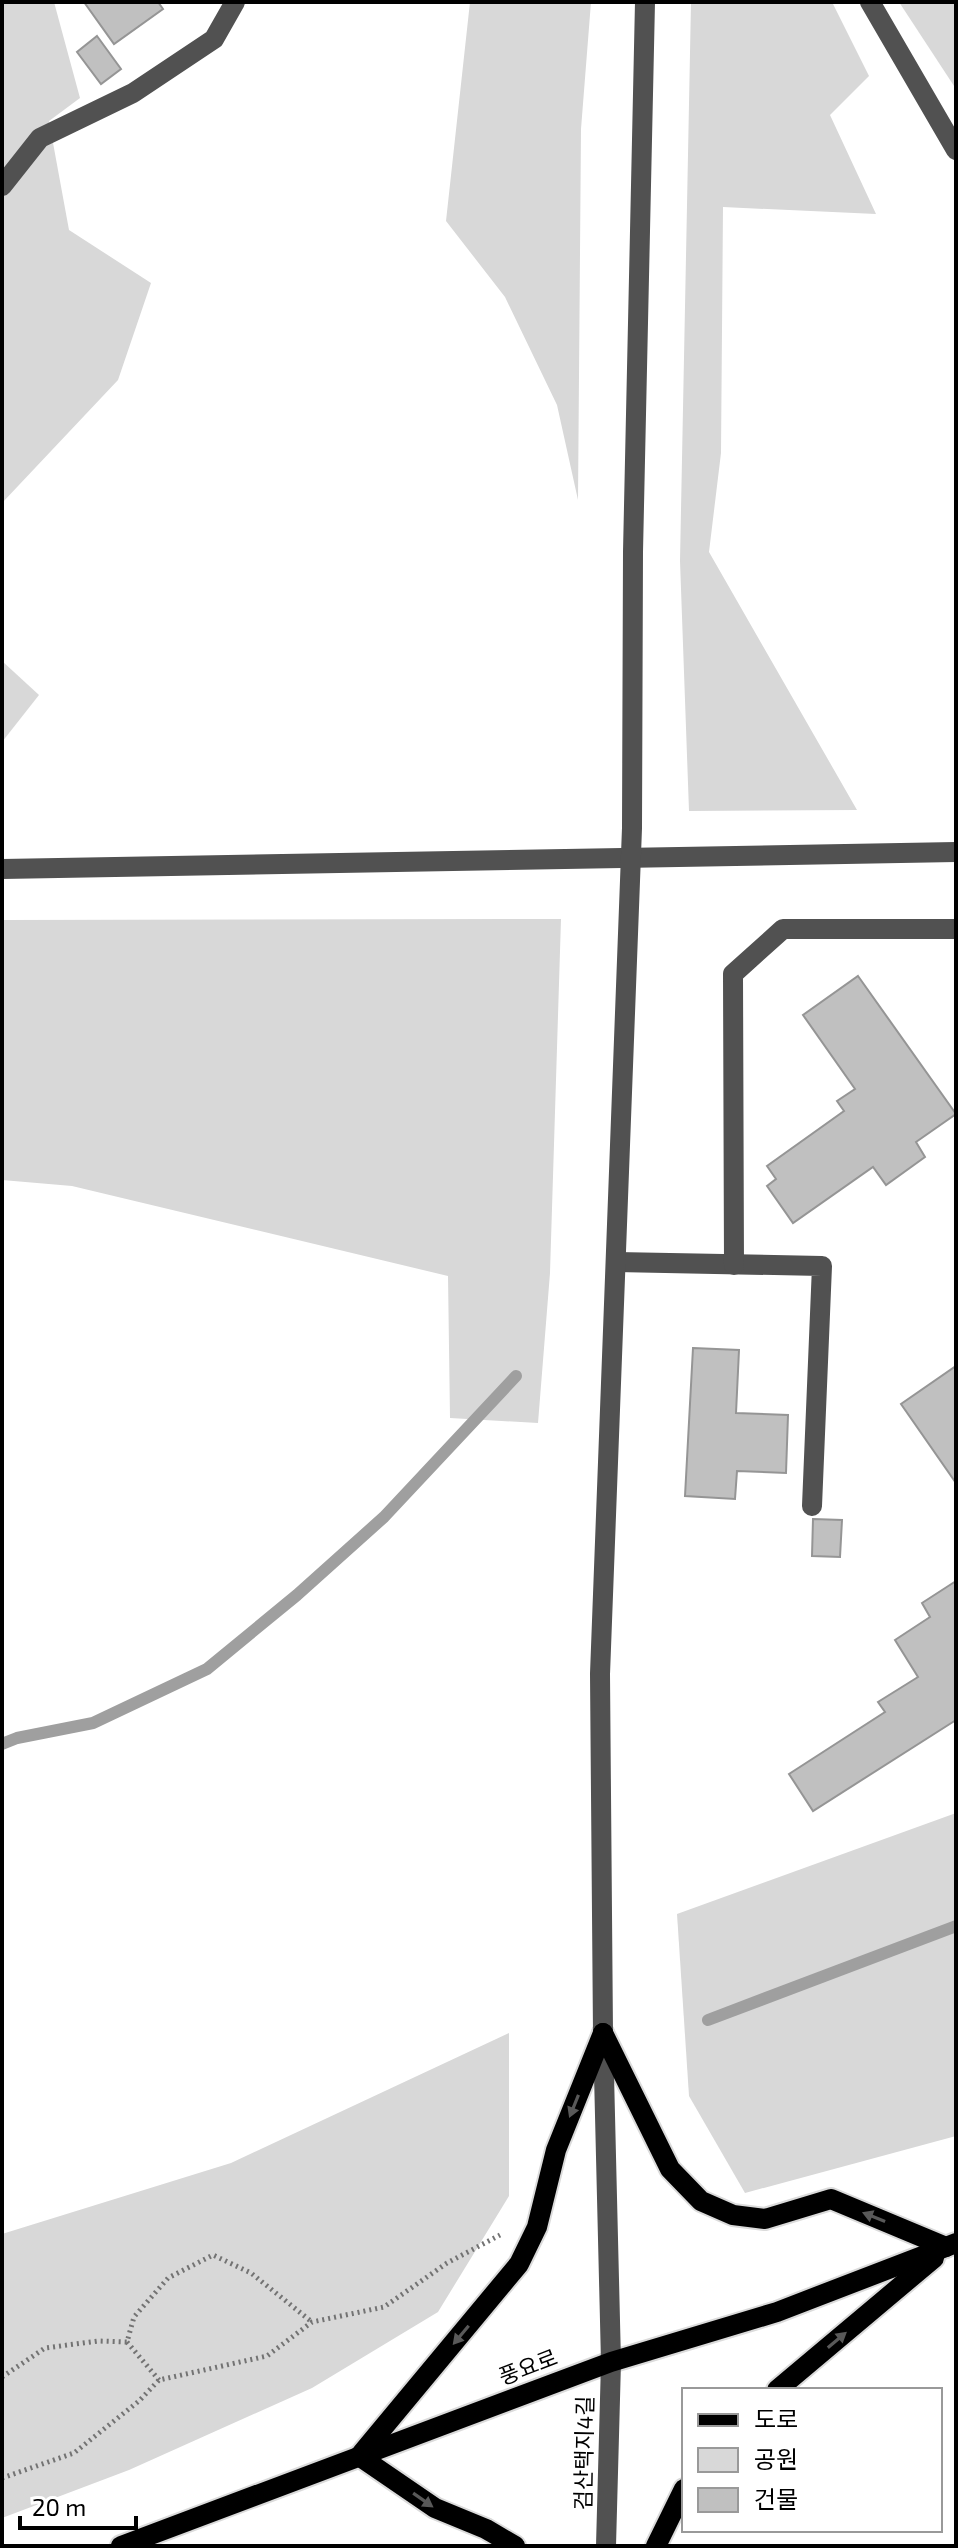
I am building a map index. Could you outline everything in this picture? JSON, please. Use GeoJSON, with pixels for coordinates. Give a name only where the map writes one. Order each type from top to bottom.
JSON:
{"type":"FeatureCollection","features":[{"type":"Feature","properties":{"kind":"main road"},"geometry":{"type":"LineString","coordinates":[[515,2546],[486,2529],[435,2508],[359,2456],[519,2264],[537,2227],[556,2150],[603,2033]]}},
{"type":"Feature","properties":{"kind":"main road"},"geometry":{"type":"LineString","coordinates":[[603,2033],[670,2169],[701,2201],[733,2215],[765,2219],[831,2199],[951,2245],[779,2388]]}},
{"type":"Feature","properties":{"kind":"main road","name":"풍요로"},"geometry":{"type":"LineString","coordinates":[[121,2546],[611,2362],[777,2312],[951,2245]]}},
{"type":"Feature","properties":{"kind":"main road"},"geometry":{"type":"LineString","coordinates":[[656,2546],[682,2493]]}},
{"type":"Feature","properties":{"kind":"street"},"geometry":{"type":"LineString","coordinates":[[2,186],[40,138],[133,93],[214,39],[235,2]]}},
{"type":"Feature","properties":{"kind":"street","name":"검산택지4길"},"geometry":{"type":"LineString","coordinates":[[606,2546],[611,2362],[603,2033],[600,1674],[630,858],[639,207],[645,2]]}},
{"type":"Feature","properties":{"kind":"street"},"geometry":{"type":"LineString","coordinates":[[870,2],[956,150]]}},
{"type":"Feature","properties":{"kind":"street"},"geometry":{"type":"LineString","coordinates":[[2,869],[956,852]]}},
{"type":"Feature","properties":{"kind":"street"},"geometry":{"type":"LineString","coordinates":[[734,1265],[733,974],[783,929],[956,929]]}},
{"type":"Feature","properties":{"kind":"street"},"geometry":{"type":"LineString","coordinates":[[616,1262],[822,1266],[812,1506]]}},
{"type":"Feature","properties":{"kind":"path"},"geometry":{"type":"LineString","coordinates":[[2,2478],[74,2453],[139,2401],[159,2380],[267,2356],[312,2322],[384,2307],[447,2263],[493,2237],[537,2227]]}},
{"type":"Feature","properties":{"kind":"path"},"geometry":{"type":"LineString","coordinates":[[127,2342],[134,2317],[168,2278],[213,2255],[251,2273],[312,2322]]}},
{"type":"Feature","properties":{"kind":"path"},"geometry":{"type":"LineString","coordinates":[[2,2377],[45,2348],[98,2341],[127,2342],[159,2380]]}},
{"type":"Feature","properties":{"kind":"green space"},"geometry":{"type":"Polygon","coordinates":[[[2,2],[54,2],[80,98],[49,121],[69,230],[151,283],[118,380],[2,503],[2,2]]]}},
{"type":"Feature","properties":{"kind":"green space"},"geometry":{"type":"Polygon","coordinates":[[[470,2],[591,2],[581,129],[578,500],[557,405],[505,297],[446,221],[470,2]]]}},
{"type":"Feature","properties":{"kind":"green space"},"geometry":{"type":"Polygon","coordinates":[[[691,2],[832,2],[869,76],[830,115],[876,214],[723,207],[721,453],[709,552],[857,810],[689,811],[680,561],[691,2]]]}},
{"type":"Feature","properties":{"kind":"green space"},"geometry":{"type":"Polygon","coordinates":[[[899,2],[956,2],[956,89],[899,2]]]}},
{"type":"Feature","properties":{"kind":"green space"},"geometry":{"type":"Polygon","coordinates":[[[2,661],[39,695],[2,742],[2,661]]]}},
{"type":"Feature","properties":{"kind":"green space"},"geometry":{"type":"Polygon","coordinates":[[[561,919],[550,1273],[538,1423],[450,1418],[448,1276],[72,1186],[2,1180],[2,920],[561,919]]]}},
{"type":"Feature","properties":{"kind":"green space"},"geometry":{"type":"Polygon","coordinates":[[[956,1813],[956,2136],[745,2193],[689,2096],[677,1914],[956,1813]]]}},
{"type":"Feature","properties":{"kind":"green space"},"geometry":{"type":"Polygon","coordinates":[[[509,2033],[509,2196],[438,2312],[312,2388],[129,2470],[2,2518],[2,2234],[231,2163],[509,2033]]]}},
{"type":"Feature","properties":{"kind":"building"},"geometry":{"type":"Polygon","coordinates":[[[84,2],[158,2],[163,9],[114,44],[84,2]]]}},
{"type":"Feature","properties":{"kind":"building"},"geometry":{"type":"Polygon","coordinates":[[[97,36],[121,69],[101,84],[77,52],[97,36]]]}},
{"type":"Feature","properties":{"kind":"building"},"geometry":{"type":"Polygon","coordinates":[[[858,976],[956,1114],[916,1142],[925,1157],[886,1185],[873,1167],[793,1223],[767,1186],[776,1179],[767,1166],[844,1111],[837,1101],[855,1089],[803,1015],[858,976]]]}},
{"type":"Feature","properties":{"kind":"building"},"geometry":{"type":"Polygon","coordinates":[[[693,1348],[739,1350],[736,1413],[788,1415],[786,1473],[737,1471],[735,1499],[685,1496],[693,1348]]]}},
{"type":"Feature","properties":{"kind":"building"},"geometry":{"type":"Polygon","coordinates":[[[956,1366],[956,1483],[901,1404],[956,1366]]]}},
{"type":"Feature","properties":{"kind":"building"},"geometry":{"type":"Polygon","coordinates":[[[813,1519],[842,1520],[840,1557],[812,1556],[813,1519]]]}},
{"type":"Feature","properties":{"kind":"building"},"geometry":{"type":"Polygon","coordinates":[[[956,1581],[956,1720],[813,1811],[789,1774],[885,1712],[878,1702],[918,1677],[895,1640],[930,1617],[922,1603],[956,1581]]]}},
{"type":"Feature","properties":{"kind":"waterway"},"geometry":{"type":"LineString","coordinates":[[2,1744],[17,1738],[93,1723],[207,1669],[297,1595],[384,1517],[516,1376]]}},
{"type":"Feature","properties":{"kind":"waterway"},"geometry":{"type":"LineString","coordinates":[[708,2020],[956,1926]]}}]}
